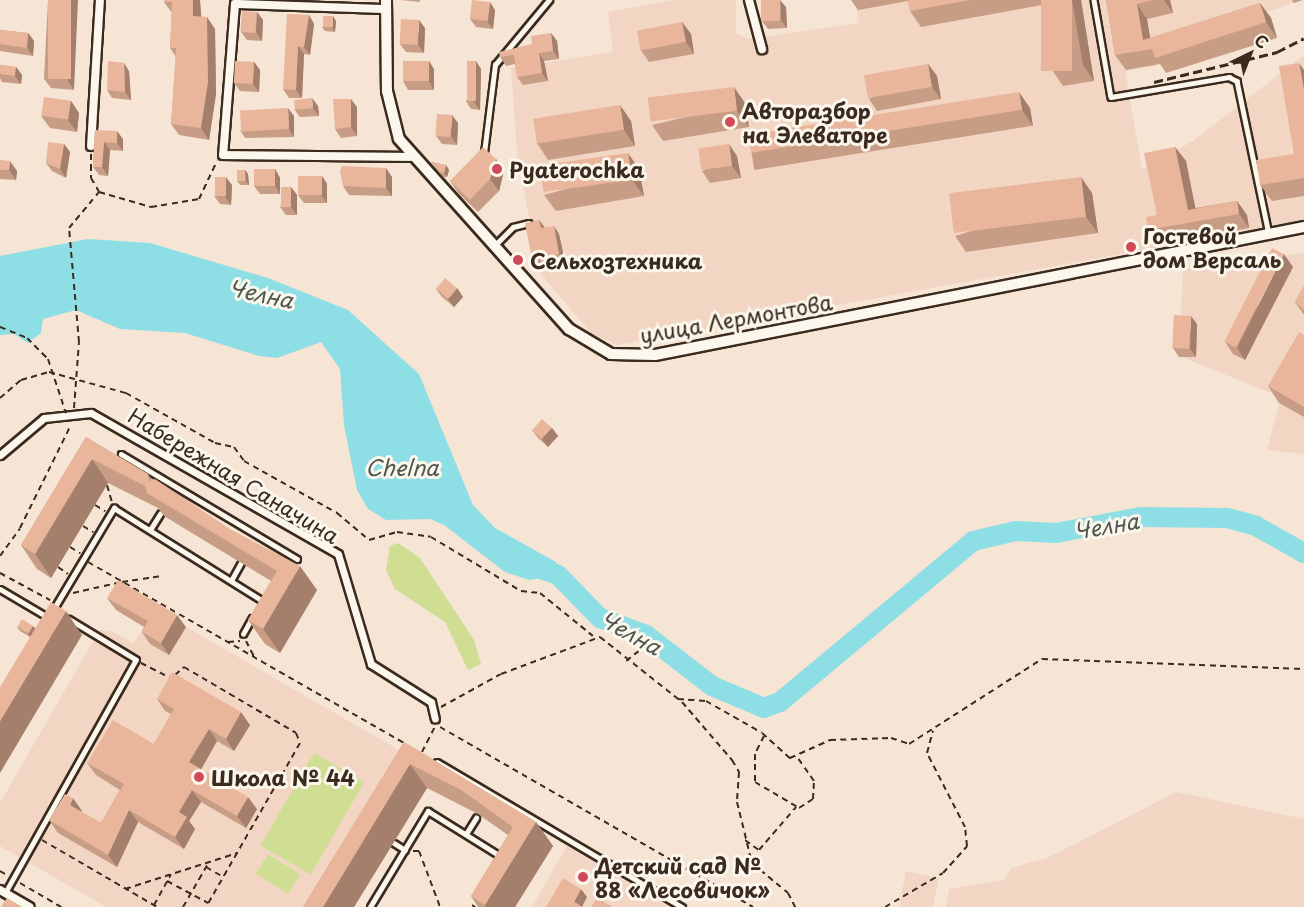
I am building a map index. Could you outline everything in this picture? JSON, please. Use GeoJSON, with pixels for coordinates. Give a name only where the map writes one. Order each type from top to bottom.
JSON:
{"type":"FeatureCollection","features":[{"type":"Feature","properties":{"kind":"street"},"geometry":{"type":"LineString","coordinates":[[91,146],[100,0]]}},
{"type":"Feature","properties":{"kind":"street"},"geometry":{"type":"LineString","coordinates":[[750,0],[762,50]]}},
{"type":"Feature","properties":{"kind":"street"},"geometry":{"type":"LineString","coordinates":[[386,5],[235,4],[223,155],[410,157]]}},
{"type":"Feature","properties":{"kind":"street","name":"улица Лермонтова"},"geometry":{"type":"LineString","coordinates":[[386,5],[391,114],[410,157],[449,192],[493,246],[569,329],[610,354],[629,357],[1304,227]]}},
{"type":"Feature","properties":{"kind":"street"},"geometry":{"type":"LineString","coordinates":[[0,456],[32,425],[74,411]]}},
{"type":"Feature","properties":{"kind":"street","name":"Набережная Саначина"},"geometry":{"type":"LineString","coordinates":[[74,411],[108,420],[338,554],[371,664],[432,702],[435,722]]}},
{"type":"Feature","properties":{"kind":"street"},"geometry":{"type":"LineString","coordinates":[[2,891],[30,907]]}},
{"type":"Feature","properties":{"kind":"lane"},"geometry":{"type":"LineString","coordinates":[[479,158],[489,141],[495,65],[549,0]]}},
{"type":"Feature","properties":{"kind":"lane"},"geometry":{"type":"LineString","coordinates":[[1094,0],[1111,97],[1229,77],[1238,81],[1269,234]]}},
{"type":"Feature","properties":{"kind":"lane"},"geometry":{"type":"LineString","coordinates":[[493,246],[513,227],[530,223]]}},
{"type":"Feature","properties":{"kind":"lane"},"geometry":{"type":"LineString","coordinates":[[121,454],[297,559]]}},
{"type":"Feature","properties":{"kind":"lane"},"geometry":{"type":"LineString","coordinates":[[172,494],[176,487]]}},
{"type":"Feature","properties":{"kind":"lane"},"geometry":{"type":"LineString","coordinates":[[44,625],[114,508],[264,598],[243,634]]}},
{"type":"Feature","properties":{"kind":"lane"},"geometry":{"type":"LineString","coordinates":[[150,530],[160,514]]}},
{"type":"Feature","properties":{"kind":"lane"},"geometry":{"type":"LineString","coordinates":[[253,543],[257,536]]}},
{"type":"Feature","properties":{"kind":"lane"},"geometry":{"type":"LineString","coordinates":[[232,579],[241,563]]}},
{"type":"Feature","properties":{"kind":"lane"},"geometry":{"type":"LineString","coordinates":[[0,589],[49,618]]}},
{"type":"Feature","properties":{"kind":"lane"},"geometry":{"type":"LineString","coordinates":[[2,891],[13,879],[136,660],[53,610]]}},
{"type":"Feature","properties":{"kind":"lane"},"geometry":{"type":"LineString","coordinates":[[422,753],[682,907]]}},
{"type":"Feature","properties":{"kind":"lane"},"geometry":{"type":"LineString","coordinates":[[485,804],[492,794]]}},
{"type":"Feature","properties":{"kind":"lane"},"geometry":{"type":"LineString","coordinates":[[370,907],[428,811],[502,857],[496,867]]}},
{"type":"Feature","properties":{"kind":"lane"},"geometry":{"type":"LineString","coordinates":[[466,834],[476,818]]}},
{"type":"Feature","properties":{"kind":"lane"},"geometry":{"type":"LineString","coordinates":[[394,843],[405,850]]}},
{"type":"Feature","properties":{"kind":"path"},"geometry":{"type":"LineString","coordinates":[[91,146],[91,178],[99,192],[151,207],[199,200],[223,155]]}},
{"type":"Feature","properties":{"kind":"path"},"geometry":{"type":"LineString","coordinates":[[0,556],[20,528],[74,411],[74,382],[79,342],[69,228],[99,192]]}},
{"type":"Feature","properties":{"kind":"path"},"geometry":{"type":"LineString","coordinates":[[0,327],[27,338],[48,359],[66,413]]}},
{"type":"Feature","properties":{"kind":"path"},"geometry":{"type":"LineString","coordinates":[[0,398],[36,374],[49,372],[74,382],[126,393],[215,443],[234,447],[244,461],[337,513],[369,540],[397,532],[431,537],[521,591],[540,593],[678,699],[739,772],[737,802],[745,840],[758,872],[788,893],[795,907]]}},
{"type":"Feature","properties":{"kind":"path"},"geometry":{"type":"LineString","coordinates":[[107,485],[114,508]]}},
{"type":"Feature","properties":{"kind":"path"},"geometry":{"type":"LineString","coordinates":[[95,505],[110,514]]}},
{"type":"Feature","properties":{"kind":"path"},"geometry":{"type":"LineString","coordinates":[[82,526],[98,535]]}},
{"type":"Feature","properties":{"kind":"path"},"geometry":{"type":"LineString","coordinates":[[70,547],[123,582],[411,746]]}},
{"type":"Feature","properties":{"kind":"path"},"geometry":{"type":"LineString","coordinates":[[58,567],[73,576]]}},
{"type":"Feature","properties":{"kind":"path"},"geometry":{"type":"LineString","coordinates":[[0,573],[57,604]]}},
{"type":"Feature","properties":{"kind":"path"},"geometry":{"type":"LineString","coordinates":[[61,596],[162,576]]}},
{"type":"Feature","properties":{"kind":"path"},"geometry":{"type":"LineString","coordinates":[[243,634],[254,657]]}},
{"type":"Feature","properties":{"kind":"path"},"geometry":{"type":"LineString","coordinates":[[442,707],[458,703],[501,674],[594,636]]}},
{"type":"Feature","properties":{"kind":"path"},"geometry":{"type":"LineString","coordinates":[[227,642],[246,641]]}},
{"type":"Feature","properties":{"kind":"path"},"geometry":{"type":"LineString","coordinates":[[626,661],[639,651]]}},
{"type":"Feature","properties":{"kind":"path"},"geometry":{"type":"LineString","coordinates":[[678,699],[706,701],[764,736],[784,756],[797,757],[830,740],[891,738],[909,744],[933,731],[1042,659],[1304,669]]}},
{"type":"Feature","properties":{"kind":"path"},"geometry":{"type":"LineString","coordinates":[[136,660],[171,679],[184,667],[296,733],[300,743],[206,907]]}},
{"type":"Feature","properties":{"kind":"path"},"geometry":{"type":"LineString","coordinates":[[422,753],[435,722],[753,907]]}},
{"type":"Feature","properties":{"kind":"path"},"geometry":{"type":"LineString","coordinates":[[885,907],[943,873],[967,846],[964,827],[927,753],[933,731]]}},
{"type":"Feature","properties":{"kind":"path"},"geometry":{"type":"LineString","coordinates":[[764,736],[755,754],[756,782],[796,807]]}},
{"type":"Feature","properties":{"kind":"path"},"geometry":{"type":"LineString","coordinates":[[745,840],[759,850],[796,807],[813,799],[811,772],[797,757]]}},
{"type":"Feature","properties":{"kind":"path"},"geometry":{"type":"LineString","coordinates":[[37,837],[155,906],[171,874]]}},
{"type":"Feature","properties":{"kind":"path"},"geometry":{"type":"LineString","coordinates":[[405,850],[419,851],[440,907]]}},
{"type":"Feature","properties":{"kind":"path"},"geometry":{"type":"LineString","coordinates":[[125,889],[237,852]]}},
{"type":"Feature","properties":{"kind":"path"},"geometry":{"type":"LineString","coordinates":[[183,907],[209,862]]}},
{"type":"Feature","properties":{"kind":"path"},"geometry":{"type":"LineString","coordinates":[[206,867],[224,877]]}},
{"type":"Feature","properties":{"kind":"path"},"geometry":{"type":"LineString","coordinates":[[0,871],[62,907]]}},
{"type":"Feature","properties":{"kind":"path"},"geometry":{"type":"LineString","coordinates":[[167,881],[208,903]]}},
{"type":"Feature","properties":{"kind":"shaded area"},"geometry":{"type":"Polygon","coordinates":[[[674,0],[736,0],[736,33],[748,39],[859,23],[855,0],[1301,0],[1155,53],[1156,66],[1125,71],[1142,169],[1193,141],[1304,55],[1304,221],[617,345],[591,333],[539,272],[517,152],[511,68],[613,52],[608,12],[674,0]]]}},
{"type":"Feature","properties":{"kind":"shaded area"},"geometry":{"type":"Polygon","coordinates":[[[1304,253],[1304,454],[1267,450],[1281,397],[1179,356],[1183,269],[1304,253]]]}},
{"type":"Feature","properties":{"kind":"shaded area","name":"Школа № 44"},"geometry":{"type":"Polygon","coordinates":[[[155,609],[399,750],[307,907],[106,907],[0,846],[0,803],[96,636],[100,630],[113,632],[134,643],[155,609]]]}},
{"type":"Feature","properties":{"kind":"shaded area"},"geometry":{"type":"Polygon","coordinates":[[[1177,792],[1304,819],[1304,907],[946,907],[949,889],[1004,880],[1011,868],[1047,858],[1177,792]]]}},
{"type":"Feature","properties":{"kind":"shaded area","name":"Детский сад № 88 «Лесовичок»"},"geometry":{"type":"Polygon","coordinates":[[[567,846],[668,907],[532,907],[567,846]]]}},
{"type":"Feature","properties":{"kind":"shaded area"},"geometry":{"type":"Polygon","coordinates":[[[906,871],[939,878],[933,907],[899,907],[906,871]]]}},
{"type":"Feature","properties":{"kind":"green space"},"geometry":{"type":"Polygon","coordinates":[[[398,543],[420,558],[474,640],[481,664],[468,670],[445,622],[395,589],[386,570],[390,546],[398,543]]]}},
{"type":"Feature","properties":{"kind":"green space"},"geometry":{"type":"Polygon","coordinates":[[[314,753],[364,782],[311,875],[260,846],[314,753]]]}},
{"type":"Feature","properties":{"kind":"green space"},"geometry":{"type":"Polygon","coordinates":[[[268,854],[300,874],[288,894],[256,874],[268,854]]]}},
{"type":"Feature","properties":{"kind":"water","name":"Chelna"},"geometry":{"type":"Polygon","coordinates":[[[88,239],[150,243],[268,278],[348,310],[419,374],[473,505],[495,528],[556,562],[558,575],[529,580],[505,572],[444,525],[430,519],[386,520],[368,509],[357,490],[344,425],[340,369],[321,342],[277,358],[259,356],[185,333],[120,329],[76,310],[43,319],[41,333],[28,343],[14,334],[0,335],[0,256],[88,239]]]}},
{"type":"Feature","properties":{"kind":"building"},"geometry":{"type":"Polygon","coordinates":[[[48,0],[71,0],[71,79],[48,79],[48,0]]]}},
{"type":"Feature","properties":{"kind":"building"},"geometry":{"type":"Polygon","coordinates":[[[164,0],[193,0],[193,16],[207,17],[208,82],[201,128],[171,124],[176,48],[170,48],[172,2],[164,2],[164,0]]]}},
{"type":"Feature","properties":{"kind":"building"},"geometry":{"type":"Polygon","coordinates":[[[472,0],[490,2],[488,21],[470,19],[472,0]]]}},
{"type":"Feature","properties":{"kind":"building"},"geometry":{"type":"Polygon","coordinates":[[[761,0],[780,0],[780,21],[761,21],[761,0]]]}},
{"type":"Feature","properties":{"kind":"building"},"geometry":{"type":"Polygon","coordinates":[[[908,0],[970,0],[910,11],[908,0]]]}},
{"type":"Feature","properties":{"kind":"building"},"geometry":{"type":"Polygon","coordinates":[[[1041,0],[1072,0],[1072,71],[1041,71],[1041,0]]]}},
{"type":"Feature","properties":{"kind":"building"},"geometry":{"type":"Polygon","coordinates":[[[1106,0],[1153,0],[1137,4],[1143,40],[1260,3],[1266,22],[1155,58],[1152,49],[1115,55],[1106,0]]]}},
{"type":"Feature","properties":{"kind":"building"},"geometry":{"type":"Polygon","coordinates":[[[242,11],[257,12],[255,33],[241,32],[242,11]]]}},
{"type":"Feature","properties":{"kind":"building"},"geometry":{"type":"Polygon","coordinates":[[[287,14],[309,15],[304,47],[298,46],[296,90],[283,89],[287,14]]]}},
{"type":"Feature","properties":{"kind":"building"},"geometry":{"type":"Polygon","coordinates":[[[323,16],[333,16],[333,27],[323,27],[323,16]]]}},
{"type":"Feature","properties":{"kind":"building"},"geometry":{"type":"Polygon","coordinates":[[[401,19],[419,20],[418,45],[400,44],[401,19]]]}},
{"type":"Feature","properties":{"kind":"building"},"geometry":{"type":"Polygon","coordinates":[[[682,22],[686,42],[641,50],[637,31],[682,22]]]}},
{"type":"Feature","properties":{"kind":"building"},"geometry":{"type":"Polygon","coordinates":[[[0,30],[28,33],[27,48],[0,44],[0,30]]]}},
{"type":"Feature","properties":{"kind":"building"},"geometry":{"type":"Polygon","coordinates":[[[551,33],[553,51],[539,53],[542,73],[517,77],[514,55],[500,57],[499,52],[532,44],[531,36],[551,33]]]}},
{"type":"Feature","properties":{"kind":"building"},"geometry":{"type":"Polygon","coordinates":[[[108,61],[124,63],[125,92],[107,90],[108,61]]]}},
{"type":"Feature","properties":{"kind":"building"},"geometry":{"type":"Polygon","coordinates":[[[235,61],[254,62],[253,84],[234,83],[235,61]]]}},
{"type":"Feature","properties":{"kind":"building"},"geometry":{"type":"Polygon","coordinates":[[[403,61],[429,61],[429,81],[403,81],[403,61]]]}},
{"type":"Feature","properties":{"kind":"building"},"geometry":{"type":"Polygon","coordinates":[[[467,61],[476,61],[476,101],[467,101],[467,61]]]}},
{"type":"Feature","properties":{"kind":"building"},"geometry":{"type":"Polygon","coordinates":[[[1299,63],[1304,90],[1304,178],[1260,185],[1256,160],[1294,154],[1279,66],[1299,63]]]}},
{"type":"Feature","properties":{"kind":"building"},"geometry":{"type":"Polygon","coordinates":[[[928,64],[932,87],[868,98],[864,75],[928,64]]]}},
{"type":"Feature","properties":{"kind":"building"},"geometry":{"type":"Polygon","coordinates":[[[0,65],[16,67],[15,76],[0,74],[0,65]]]}},
{"type":"Feature","properties":{"kind":"building"},"geometry":{"type":"Polygon","coordinates":[[[734,87],[737,111],[651,121],[648,98],[734,87]]]}},
{"type":"Feature","properties":{"kind":"building"},"geometry":{"type":"Polygon","coordinates":[[[1019,92],[1022,110],[751,153],[748,135],[1019,92]]]}},
{"type":"Feature","properties":{"kind":"building"},"geometry":{"type":"Polygon","coordinates":[[[44,97],[71,101],[68,120],[41,116],[44,97]]]}},
{"type":"Feature","properties":{"kind":"building"},"geometry":{"type":"Polygon","coordinates":[[[312,98],[313,108],[295,110],[294,100],[312,98]]]}},
{"type":"Feature","properties":{"kind":"building"},"geometry":{"type":"Polygon","coordinates":[[[333,99],[351,99],[351,127],[335,129],[333,99]]]}},
{"type":"Feature","properties":{"kind":"building"},"geometry":{"type":"Polygon","coordinates":[[[620,105],[624,130],[537,143],[533,119],[620,105]]]}},
{"type":"Feature","properties":{"kind":"building"},"geometry":{"type":"Polygon","coordinates":[[[288,108],[289,129],[241,131],[240,111],[288,108]]]}},
{"type":"Feature","properties":{"kind":"building"},"geometry":{"type":"Polygon","coordinates":[[[437,114],[452,115],[450,137],[435,136],[437,114]]]}},
{"type":"Feature","properties":{"kind":"building"},"geometry":{"type":"Polygon","coordinates":[[[95,130],[117,131],[117,143],[104,142],[102,167],[93,167],[95,130]]]}},
{"type":"Feature","properties":{"kind":"building"},"geometry":{"type":"Polygon","coordinates":[[[48,142],[64,144],[60,169],[46,163],[48,142]]]}},
{"type":"Feature","properties":{"kind":"building"},"geometry":{"type":"Polygon","coordinates":[[[729,144],[732,166],[701,170],[698,148],[729,144]]]}},
{"type":"Feature","properties":{"kind":"building"},"geometry":{"type":"Polygon","coordinates":[[[483,147],[496,159],[490,179],[470,200],[450,181],[483,147]]]}},
{"type":"Feature","properties":{"kind":"building"},"geometry":{"type":"Polygon","coordinates":[[[1175,147],[1188,210],[1237,201],[1239,214],[1148,230],[1146,217],[1157,215],[1144,153],[1175,147]]]}},
{"type":"Feature","properties":{"kind":"building"},"geometry":{"type":"Polygon","coordinates":[[[628,153],[632,180],[544,192],[540,165],[628,153]]]}},
{"type":"Feature","properties":{"kind":"building"},"geometry":{"type":"Polygon","coordinates":[[[0,160],[10,161],[9,170],[0,170],[0,160]]]}},
{"type":"Feature","properties":{"kind":"building"},"geometry":{"type":"Polygon","coordinates":[[[431,162],[446,165],[444,173],[440,172],[431,162]]]}},
{"type":"Feature","properties":{"kind":"building"},"geometry":{"type":"Polygon","coordinates":[[[342,166],[386,168],[386,188],[343,186],[340,171],[342,166]]]}},
{"type":"Feature","properties":{"kind":"building"},"geometry":{"type":"Polygon","coordinates":[[[254,169],[275,169],[275,186],[254,186],[254,169]]]}},
{"type":"Feature","properties":{"kind":"building"},"geometry":{"type":"Polygon","coordinates":[[[237,170],[245,170],[245,181],[237,181],[237,170]]]}},
{"type":"Feature","properties":{"kind":"building"},"geometry":{"type":"Polygon","coordinates":[[[298,176],[322,176],[322,195],[298,195],[298,176]]]}},
{"type":"Feature","properties":{"kind":"building"},"geometry":{"type":"Polygon","coordinates":[[[215,177],[226,177],[226,196],[215,196],[215,177]]]}},
{"type":"Feature","properties":{"kind":"building"},"geometry":{"type":"Polygon","coordinates":[[[1081,177],[1086,217],[954,233],[949,193],[1081,177]]]}},
{"type":"Feature","properties":{"kind":"building"},"geometry":{"type":"Polygon","coordinates":[[[281,187],[291,187],[291,207],[281,207],[281,187]]]}},
{"type":"Feature","properties":{"kind":"building"},"geometry":{"type":"Polygon","coordinates":[[[539,220],[541,228],[554,226],[559,254],[532,259],[525,223],[539,220]]]}},
{"type":"Feature","properties":{"kind":"building"},"geometry":{"type":"Polygon","coordinates":[[[1272,248],[1284,254],[1236,347],[1224,342],[1272,248]]]}},
{"type":"Feature","properties":{"kind":"building"},"geometry":{"type":"Polygon","coordinates":[[[445,278],[457,288],[448,299],[436,289],[445,278]]]}},
{"type":"Feature","properties":{"kind":"building"},"geometry":{"type":"Polygon","coordinates":[[[1304,286],[1304,310],[1295,302],[1304,286]]]}},
{"type":"Feature","properties":{"kind":"building"},"geometry":{"type":"Polygon","coordinates":[[[1174,315],[1191,316],[1189,349],[1172,348],[1174,315]]]}},
{"type":"Feature","properties":{"kind":"building"},"geometry":{"type":"Polygon","coordinates":[[[1299,332],[1304,335],[1304,407],[1268,386],[1299,332]]]}},
{"type":"Feature","properties":{"kind":"building"},"geometry":{"type":"Polygon","coordinates":[[[542,419],[552,428],[542,439],[532,430],[542,419]]]}},
{"type":"Feature","properties":{"kind":"building"},"geometry":{"type":"Polygon","coordinates":[[[86,437],[148,474],[149,481],[155,479],[230,529],[300,566],[263,629],[248,620],[277,571],[147,493],[145,486],[92,459],[35,554],[21,545],[86,437]]]}},
{"type":"Feature","properties":{"kind":"building"},"geometry":{"type":"Polygon","coordinates":[[[118,580],[177,615],[161,643],[142,632],[148,621],[107,598],[118,580]]]}},
{"type":"Feature","properties":{"kind":"building"},"geometry":{"type":"Polygon","coordinates":[[[51,602],[66,611],[0,721],[0,687],[51,602]]]}},
{"type":"Feature","properties":{"kind":"building"},"geometry":{"type":"Polygon","coordinates":[[[22,619],[33,626],[28,634],[17,627],[22,619]]]}},
{"type":"Feature","properties":{"kind":"building"},"geometry":{"type":"Polygon","coordinates":[[[172,672],[241,712],[226,739],[209,729],[189,762],[248,797],[237,816],[192,790],[179,812],[187,817],[175,837],[129,810],[108,855],[49,820],[65,794],[73,798],[70,805],[101,823],[124,784],[87,763],[113,720],[154,744],[174,709],[157,699],[172,672]]]}},
{"type":"Feature","properties":{"kind":"building"},"geometry":{"type":"Polygon","coordinates":[[[404,742],[536,822],[485,905],[471,896],[513,827],[461,790],[410,764],[323,907],[303,907],[404,742]]]}},
{"type":"Feature","properties":{"kind":"building"},"geometry":{"type":"Polygon","coordinates":[[[563,878],[581,889],[574,902],[582,907],[546,907],[563,878]]]}},
{"type":"Feature","properties":{"kind":"building"},"geometry":{"type":"Polygon","coordinates":[[[7,898],[22,907],[1,907],[7,898]]]}},
{"type":"Feature","properties":{"kind":"building"},"geometry":{"type":"Polygon","coordinates":[[[597,898],[613,907],[591,907],[597,898]]]}},
{"type":"Feature","properties":{"kind":"waterway","name":"Челна"},"geometry":{"type":"LineString","coordinates":[[535,567],[558,575],[600,618],[646,635],[712,686],[764,708],[780,702],[973,541],[1016,531],[1056,533],[1141,517],[1227,518],[1256,526],[1304,553]]}},
{"type":"Feature","properties":{"kind":"railway"},"geometry":{"type":"LineString","coordinates":[[1154,82],[1277,52],[1304,38]]}},
{"type":"Feature","properties":{"kind":"place","name":"Авторазбор на Элеваторе"},"geometry":{"type":"Point","coordinates":[730,122]}},
{"type":"Feature","properties":{"kind":"place","name":"Pyaterochka"},"geometry":{"type":"Point","coordinates":[497,169]}},
{"type":"Feature","properties":{"kind":"place","name":"Гостевой дом Версаль"},"geometry":{"type":"Point","coordinates":[1131,247]}},
{"type":"Feature","properties":{"kind":"place","name":"Сельхозтехника"},"geometry":{"type":"Point","coordinates":[518,260]}},
{"type":"Feature","properties":{"kind":"place","name":"Школа № 44"},"geometry":{"type":"Point","coordinates":[199,777]}},
{"type":"Feature","properties":{"kind":"place","name":"Детский сад № 88 «Лесовичок»"},"geometry":{"type":"Point","coordinates":[583,877]}}]}
